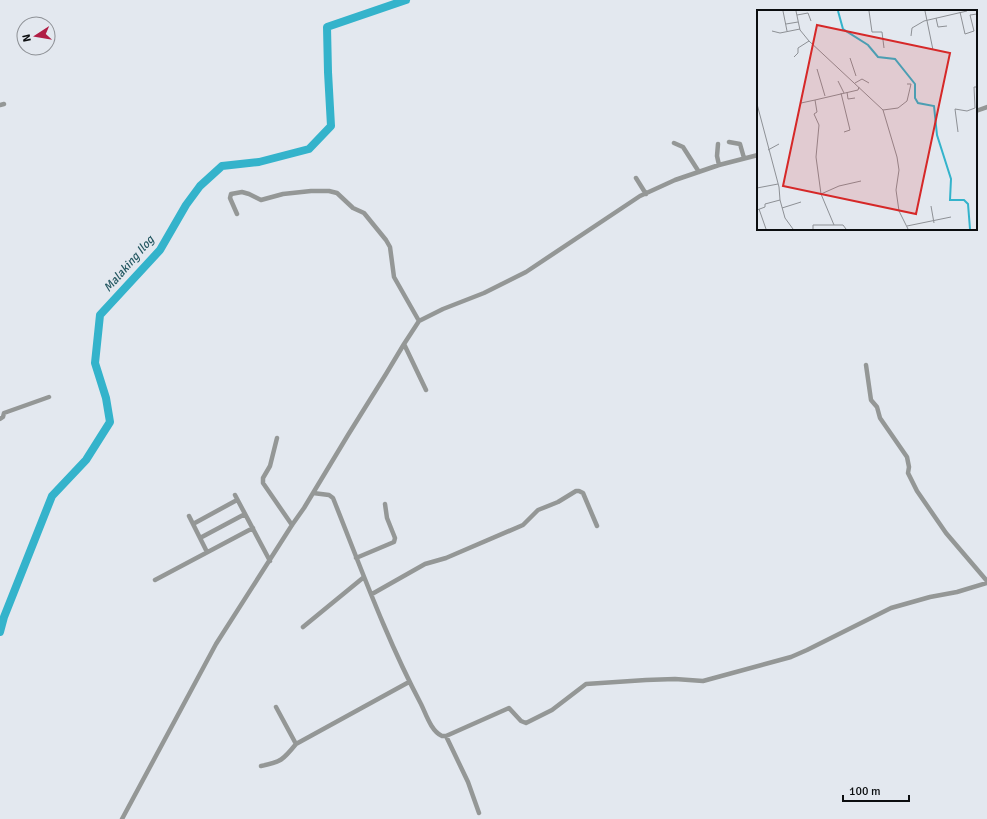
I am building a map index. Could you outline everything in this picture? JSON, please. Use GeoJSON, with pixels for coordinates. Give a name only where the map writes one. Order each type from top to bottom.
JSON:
{"type":"FeatureCollection","features":[{"type":"Feature","properties":{"kind":"street"},"geometry":{"type":"LineString","coordinates":[[977,111],[987,107]]}},
{"type":"Feature","properties":{"kind":"street"},"geometry":{"type":"LineString","coordinates":[[730,142],[740,144],[744,158]]}},
{"type":"Feature","properties":{"kind":"street"},"geometry":{"type":"LineString","coordinates":[[674,143],[683,147],[699,172]]}},
{"type":"Feature","properties":{"kind":"street"},"geometry":{"type":"LineString","coordinates":[[718,144],[717,156],[719,164]]}},
{"type":"Feature","properties":{"kind":"street"},"geometry":{"type":"LineString","coordinates":[[122,819],[216,644],[314,493],[404,344],[419,322],[443,309],[484,293],[526,272],[546,260],[621,208],[674,180],[719,164],[757,155]]}},
{"type":"Feature","properties":{"kind":"street"},"geometry":{"type":"LineString","coordinates":[[636,178],[646,194]]}},
{"type":"Feature","properties":{"kind":"street"},"geometry":{"type":"LineString","coordinates":[[237,214],[230,198],[231,194],[242,192],[261,200],[283,194],[304,192],[329,191],[337,193],[353,208],[364,213],[386,240],[390,247],[394,277],[419,322]]}},
{"type":"Feature","properties":{"kind":"street"},"geometry":{"type":"LineString","coordinates":[[404,344],[426,390]]}},
{"type":"Feature","properties":{"kind":"street"},"geometry":{"type":"LineString","coordinates":[[314,493],[329,495],[333,498],[356,558],[409,682],[433,728],[440,735],[446,736],[509,708],[521,721],[526,723],[552,710],[586,684],[675,679],[703,681],[776,662],[808,650],[891,608],[930,596],[957,592],[987,582],[946,533],[917,491],[908,473],[908,458],[880,418],[876,406],[871,400],[866,365]]}},
{"type":"Feature","properties":{"kind":"street"},"geometry":{"type":"LineString","coordinates":[[0,419],[3,417],[4,413],[49,397]]}},
{"type":"Feature","properties":{"kind":"street"},"geometry":{"type":"LineString","coordinates":[[277,438],[270,466],[263,478],[262,483],[292,525]]}},
{"type":"Feature","properties":{"kind":"street"},"geometry":{"type":"LineString","coordinates":[[372,594],[425,564],[446,558],[523,525],[538,510],[558,502],[576,491],[583,493],[597,526]]}},
{"type":"Feature","properties":{"kind":"street"},"geometry":{"type":"LineString","coordinates":[[193,524],[236,498],[270,561]]}},
{"type":"Feature","properties":{"kind":"street"},"geometry":{"type":"LineString","coordinates":[[356,558],[394,542],[395,538],[387,518],[385,504]]}},
{"type":"Feature","properties":{"kind":"street"},"geometry":{"type":"LineString","coordinates":[[200,538],[245,514]]}},
{"type":"Feature","properties":{"kind":"street"},"geometry":{"type":"LineString","coordinates":[[189,516],[207,552]]}},
{"type":"Feature","properties":{"kind":"street"},"geometry":{"type":"LineString","coordinates":[[155,580],[253,528]]}},
{"type":"Feature","properties":{"kind":"street"},"geometry":{"type":"LineString","coordinates":[[303,627],[364,577]]}},
{"type":"Feature","properties":{"kind":"street"},"geometry":{"type":"LineString","coordinates":[[261,766],[277,763],[286,757],[296,744],[409,682]]}},
{"type":"Feature","properties":{"kind":"street"},"geometry":{"type":"LineString","coordinates":[[276,707],[296,744]]}},
{"type":"Feature","properties":{"kind":"street"},"geometry":{"type":"LineString","coordinates":[[446,736],[468,782],[479,813]]}},
{"type":"Feature","properties":{"kind":"waterway","name":"Malaking Ilog"},"geometry":{"type":"LineString","coordinates":[[0,632],[4,617],[52,496],[86,460],[110,422],[106,398],[95,363],[100,315],[160,250],[186,205],[200,186],[222,166],[259,162],[309,149],[331,126],[327,27],[406,0]]}}]}
